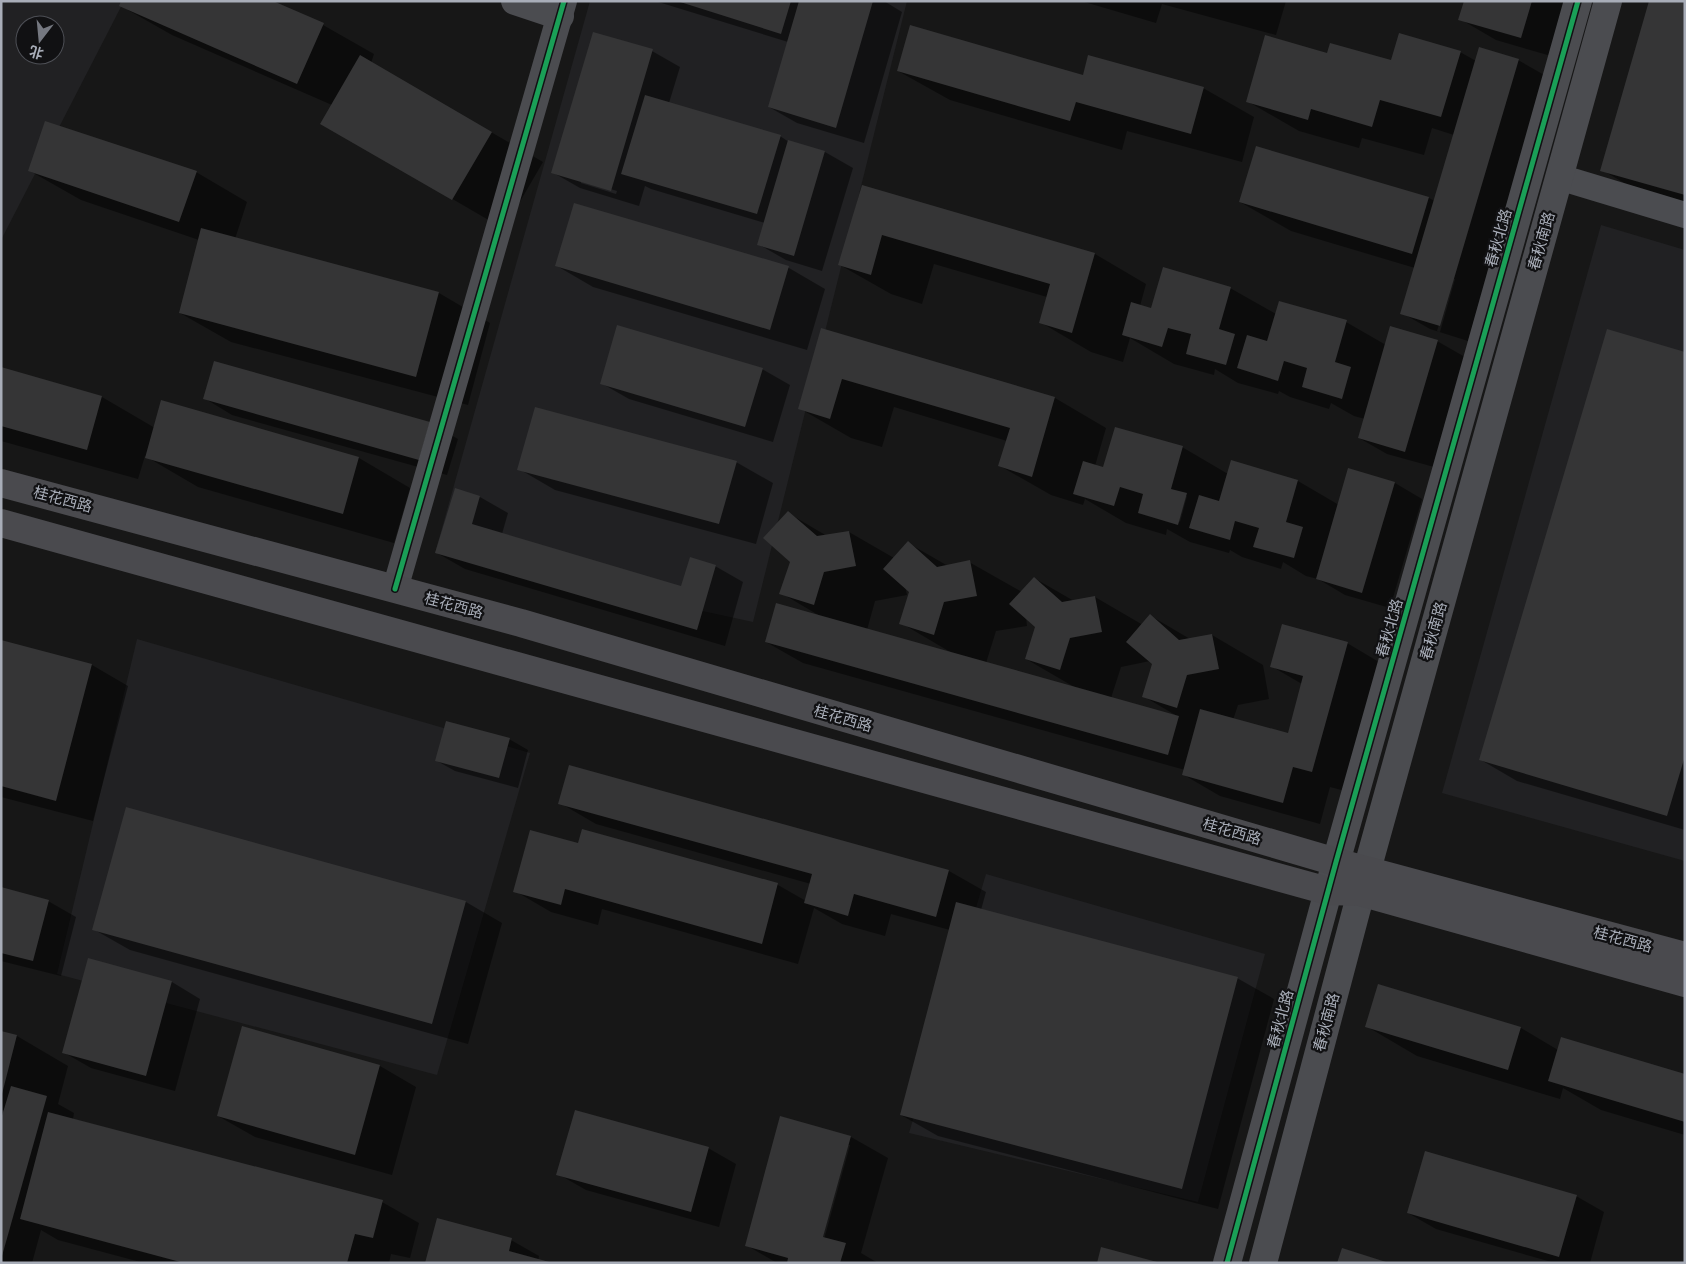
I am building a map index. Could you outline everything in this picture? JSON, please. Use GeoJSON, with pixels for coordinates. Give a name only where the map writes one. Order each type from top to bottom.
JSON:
{"type":"FeatureCollection","features":[{"type":"Feature","properties":{"kind":"main road","name":"桂花西路"},"geometry":{"type":"LineString","coordinates":[[1,482],[530,626],[1336,862],[1364,881],[1685,983]]}},
{"type":"Feature","properties":{"kind":"main road","name":"桂花西路"},"geometry":{"type":"LineString","coordinates":[[1,523],[1328,891],[1364,881],[1685,956]]}},
{"type":"Feature","properties":{"kind":"street"},"geometry":{"type":"LineString","coordinates":[[395,589],[562,9],[515,1]]}},
{"type":"Feature","properties":{"kind":"street","name":"春秋北路"},"geometry":{"type":"LineString","coordinates":[[1227,1263],[1336,862],[1578,1]]}},
{"type":"Feature","properties":{"kind":"street","name":"春秋南路"},"geometry":{"type":"LineString","coordinates":[[1262,1263],[1364,881],[1608,1]]}},
{"type":"Feature","properties":{"kind":"street"},"geometry":{"type":"LineString","coordinates":[[1559,177],[1685,215]]}},
{"type":"Feature","properties":{"kind":"shaded area"},"geometry":{"type":"Polygon","coordinates":[[[1,1],[124,1],[1,240],[1,1]]]}},
{"type":"Feature","properties":{"kind":"shaded area"},"geometry":{"type":"Polygon","coordinates":[[[590,1],[907,1],[753,622],[435,553],[590,1]]]}},
{"type":"Feature","properties":{"kind":"shaded area"},"geometry":{"type":"Polygon","coordinates":[[[1601,225],[1685,250],[1685,861],[1442,793],[1601,225]]]}},
{"type":"Feature","properties":{"kind":"shaded area"},"geometry":{"type":"Polygon","coordinates":[[[137,639],[530,753],[437,1075],[57,974],[137,639]]]}},
{"type":"Feature","properties":{"kind":"shaded area"},"geometry":{"type":"Polygon","coordinates":[[[986,874],[1265,954],[1198,1202],[909,1133],[986,874]]]}},
{"type":"Feature","properties":{"kind":"building"},"geometry":{"type":"Polygon","coordinates":[[[121,1],[273,1],[324,23],[297,84],[119,6],[121,1]]]}},
{"type":"Feature","properties":{"kind":"building"},"geometry":{"type":"Polygon","coordinates":[[[677,1],[791,1],[781,34],[677,1]]]}},
{"type":"Feature","properties":{"kind":"building"},"geometry":{"type":"Polygon","coordinates":[[[799,1],[873,1],[836,128],[768,107],[799,1]]]}},
{"type":"Feature","properties":{"kind":"building"},"geometry":{"type":"Polygon","coordinates":[[[1464,1],[1532,1],[1521,38],[1458,20],[1464,1]]]}},
{"type":"Feature","properties":{"kind":"building"},"geometry":{"type":"Polygon","coordinates":[[[1649,1],[1685,1],[1685,195],[1600,171],[1649,1]]]}},
{"type":"Feature","properties":{"kind":"building"},"geometry":{"type":"Polygon","coordinates":[[[910,25],[1083,75],[1088,55],[1204,87],[1191,134],[1076,102],[1070,121],[897,71],[910,25]]]}},
{"type":"Feature","properties":{"kind":"building"},"geometry":{"type":"Polygon","coordinates":[[[593,32],[653,49],[611,191],[551,173],[593,32]]]}},
{"type":"Feature","properties":{"kind":"building"},"geometry":{"type":"Polygon","coordinates":[[[1399,33],[1461,51],[1441,117],[1380,100],[1372,127],[1311,109],[1308,120],[1246,102],[1265,35],[1327,53],[1330,43],[1391,60],[1399,33]]]}},
{"type":"Feature","properties":{"kind":"building"},"geometry":{"type":"Polygon","coordinates":[[[1479,47],[1519,59],[1440,326],[1400,314],[1479,47]]]}},
{"type":"Feature","properties":{"kind":"building"},"geometry":{"type":"Polygon","coordinates":[[[360,55],[492,132],[452,200],[320,124],[360,55]]]}},
{"type":"Feature","properties":{"kind":"building"},"geometry":{"type":"Polygon","coordinates":[[[645,95],[781,135],[757,214],[621,174],[645,95]]]}},
{"type":"Feature","properties":{"kind":"building"},"geometry":{"type":"Polygon","coordinates":[[[45,121],[197,171],[179,222],[28,171],[45,121]]]}},
{"type":"Feature","properties":{"kind":"building"},"geometry":{"type":"Polygon","coordinates":[[[788,140],[825,151],[794,256],[757,245],[788,140]]]}},
{"type":"Feature","properties":{"kind":"building"},"geometry":{"type":"Polygon","coordinates":[[[1256,146],[1429,197],[1412,254],[1239,202],[1256,146]]]}},
{"type":"Feature","properties":{"kind":"building"},"geometry":{"type":"Polygon","coordinates":[[[862,185],[1095,253],[1072,333],[1039,323],[1050,284],[882,235],[871,275],[838,265],[862,185]]]}},
{"type":"Feature","properties":{"kind":"building"},"geometry":{"type":"Polygon","coordinates":[[[574,203],[789,266],[770,330],[555,266],[574,203]]]}},
{"type":"Feature","properties":{"kind":"building"},"geometry":{"type":"Polygon","coordinates":[[[201,228],[439,292],[416,377],[179,313],[201,228]]]}},
{"type":"Feature","properties":{"kind":"building"},"geometry":{"type":"Polygon","coordinates":[[[1163,267],[1231,287],[1219,329],[1235,334],[1226,365],[1186,354],[1191,334],[1168,328],[1162,347],[1122,335],[1131,302],[1151,308],[1163,267]]]}},
{"type":"Feature","properties":{"kind":"building"},"geometry":{"type":"Polygon","coordinates":[[[1279,301],[1347,320],[1335,362],[1351,367],[1342,399],[1302,387],[1307,368],[1284,361],[1278,381],[1237,368],[1247,335],[1267,341],[1279,301]]]}},
{"type":"Feature","properties":{"kind":"building"},"geometry":{"type":"Polygon","coordinates":[[[617,325],[763,368],[745,427],[600,384],[617,325]]]}},
{"type":"Feature","properties":{"kind":"building"},"geometry":{"type":"Polygon","coordinates":[[[1390,326],[1438,340],[1405,452],[1358,438],[1390,326]]]}},
{"type":"Feature","properties":{"kind":"building"},"geometry":{"type":"Polygon","coordinates":[[[821,328],[1055,397],[1032,477],[998,466],[1010,428],[842,379],[830,419],[798,409],[821,328]]]}},
{"type":"Feature","properties":{"kind":"building"},"geometry":{"type":"Polygon","coordinates":[[[1607,329],[1685,352],[1685,756],[1667,816],[1479,760],[1607,329]]]}},
{"type":"Feature","properties":{"kind":"building"},"geometry":{"type":"Polygon","coordinates":[[[214,361],[430,422],[419,460],[203,399],[214,361]]]}},
{"type":"Feature","properties":{"kind":"building"},"geometry":{"type":"Polygon","coordinates":[[[1,367],[102,396],[87,450],[1,426],[1,367]]]}},
{"type":"Feature","properties":{"kind":"building"},"geometry":{"type":"Polygon","coordinates":[[[161,400],[359,457],[343,514],[145,458],[161,400]]]}},
{"type":"Feature","properties":{"kind":"building"},"geometry":{"type":"Polygon","coordinates":[[[535,407],[737,461],[719,524],[517,470],[535,407]]]}},
{"type":"Feature","properties":{"kind":"building"},"geometry":{"type":"Polygon","coordinates":[[[1115,427],[1183,446],[1171,489],[1187,493],[1178,525],[1138,513],[1143,494],[1120,487],[1114,506],[1073,494],[1083,461],[1103,467],[1115,427]]]}},
{"type":"Feature","properties":{"kind":"building"},"geometry":{"type":"Polygon","coordinates":[[[1231,460],[1298,480],[1286,522],[1303,527],[1294,558],[1253,547],[1259,528],[1235,521],[1230,540],[1189,528],[1199,495],[1219,501],[1231,460]]]}},
{"type":"Feature","properties":{"kind":"building"},"geometry":{"type":"Polygon","coordinates":[[[1348,468],[1395,482],[1362,593],[1316,579],[1348,468]]]}},
{"type":"Feature","properties":{"kind":"building"},"geometry":{"type":"Polygon","coordinates":[[[455,488],[480,496],[472,524],[681,586],[690,557],[716,565],[697,630],[435,553],[455,488]]]}},
{"type":"Feature","properties":{"kind":"building"},"geometry":{"type":"Polygon","coordinates":[[[788,511],[817,536],[849,531],[856,566],[824,572],[814,605],[779,594],[790,562],[763,538],[788,511]]]}},
{"type":"Feature","properties":{"kind":"building"},"geometry":{"type":"Polygon","coordinates":[[[908,541],[937,567],[970,560],[977,596],[944,602],[934,635],[899,624],[909,592],[883,569],[908,541]]]}},
{"type":"Feature","properties":{"kind":"building"},"geometry":{"type":"Polygon","coordinates":[[[1034,577],[1062,602],[1095,596],[1102,632],[1070,638],[1060,670],[1025,659],[1035,627],[1009,604],[1034,577]]]}},
{"type":"Feature","properties":{"kind":"building"},"geometry":{"type":"Polygon","coordinates":[[[776,603],[1179,716],[1168,755],[765,642],[776,603]]]}},
{"type":"Feature","properties":{"kind":"building"},"geometry":{"type":"Polygon","coordinates":[[[1150,614],[1179,640],[1212,634],[1219,669],[1187,675],[1177,708],[1142,697],[1152,664],[1126,642],[1150,614]]]}},
{"type":"Feature","properties":{"kind":"building"},"geometry":{"type":"Polygon","coordinates":[[[1282,624],[1348,642],[1312,772],[1293,767],[1283,803],[1182,775],[1200,709],[1288,733],[1303,676],[1270,667],[1282,624]]]}},
{"type":"Feature","properties":{"kind":"building"},"geometry":{"type":"Polygon","coordinates":[[[1,640],[92,664],[56,801],[1,786],[1,640]]]}},
{"type":"Feature","properties":{"kind":"building"},"geometry":{"type":"Polygon","coordinates":[[[446,721],[510,738],[499,778],[435,761],[446,721]]]}},
{"type":"Feature","properties":{"kind":"building"},"geometry":{"type":"Polygon","coordinates":[[[569,765],[949,870],[936,917],[854,894],[848,916],[804,903],[812,874],[558,804],[569,765]]]}},
{"type":"Feature","properties":{"kind":"building"},"geometry":{"type":"Polygon","coordinates":[[[126,807],[466,901],[432,1024],[92,930],[126,807]]]}},
{"type":"Feature","properties":{"kind":"building"},"geometry":{"type":"Polygon","coordinates":[[[582,829],[778,883],[762,944],[565,889],[561,905],[513,892],[530,830],[578,843],[582,829]]]}},
{"type":"Feature","properties":{"kind":"building"},"geometry":{"type":"Polygon","coordinates":[[[1,887],[49,900],[33,961],[1,953],[1,887]]]}},
{"type":"Feature","properties":{"kind":"building"},"geometry":{"type":"Polygon","coordinates":[[[956,902],[1238,977],[1182,1189],[900,1115],[956,902]]]}},
{"type":"Feature","properties":{"kind":"building"},"geometry":{"type":"Polygon","coordinates":[[[88,958],[172,981],[146,1076],[62,1053],[88,958]]]}},
{"type":"Feature","properties":{"kind":"building"},"geometry":{"type":"Polygon","coordinates":[[[1378,984],[1521,1027],[1508,1070],[1365,1027],[1378,984]]]}},
{"type":"Feature","properties":{"kind":"building"},"geometry":{"type":"Polygon","coordinates":[[[242,1026],[380,1065],[355,1155],[217,1116],[242,1026]]]}},
{"type":"Feature","properties":{"kind":"building"},"geometry":{"type":"Polygon","coordinates":[[[1,1031],[17,1035],[2,1094],[1,1094],[1,1031]]]}},
{"type":"Feature","properties":{"kind":"building"},"geometry":{"type":"Polygon","coordinates":[[[1561,1037],[1685,1074],[1685,1122],[1548,1081],[1561,1037]]]}},
{"type":"Feature","properties":{"kind":"building"},"geometry":{"type":"Polygon","coordinates":[[[11,1086],[47,1096],[2,1256],[1,1119],[11,1086]]]}},
{"type":"Feature","properties":{"kind":"building"},"geometry":{"type":"Polygon","coordinates":[[[575,1110],[709,1147],[691,1212],[556,1175],[575,1110]]]}},
{"type":"Feature","properties":{"kind":"building"},"geometry":{"type":"Polygon","coordinates":[[[48,1112],[383,1200],[373,1238],[355,1234],[347,1263],[184,1263],[20,1219],[48,1112]]]}},
{"type":"Feature","properties":{"kind":"building"},"geometry":{"type":"Polygon","coordinates":[[[780,1116],[851,1136],[823,1237],[846,1243],[840,1263],[787,1263],[788,1258],[745,1246],[780,1116]]]}},
{"type":"Feature","properties":{"kind":"building"},"geometry":{"type":"Polygon","coordinates":[[[1425,1151],[1577,1195],[1559,1257],[1407,1213],[1425,1151]]]}},
{"type":"Feature","properties":{"kind":"building"},"geometry":{"type":"Polygon","coordinates":[[[437,1218],[512,1238],[509,1251],[553,1263],[425,1263],[437,1218]]]}},
{"type":"Feature","properties":{"kind":"building"},"geometry":{"type":"Polygon","coordinates":[[[1101,1247],[1157,1262],[1097,1263],[1101,1247]]]}},
{"type":"Feature","properties":{"kind":"building"},"geometry":{"type":"Polygon","coordinates":[[[1342,1248],[1386,1262],[1386,1263],[1337,1263],[1342,1248]]]}},
{"type":"Feature","properties":{"kind":"cycle path"},"geometry":{"type":"LineString","coordinates":[[395,589],[564,1]]}},
{"type":"Feature","properties":{"kind":"cycle path"},"geometry":{"type":"LineString","coordinates":[[1227,1263],[1336,862],[1578,1]]}}]}
